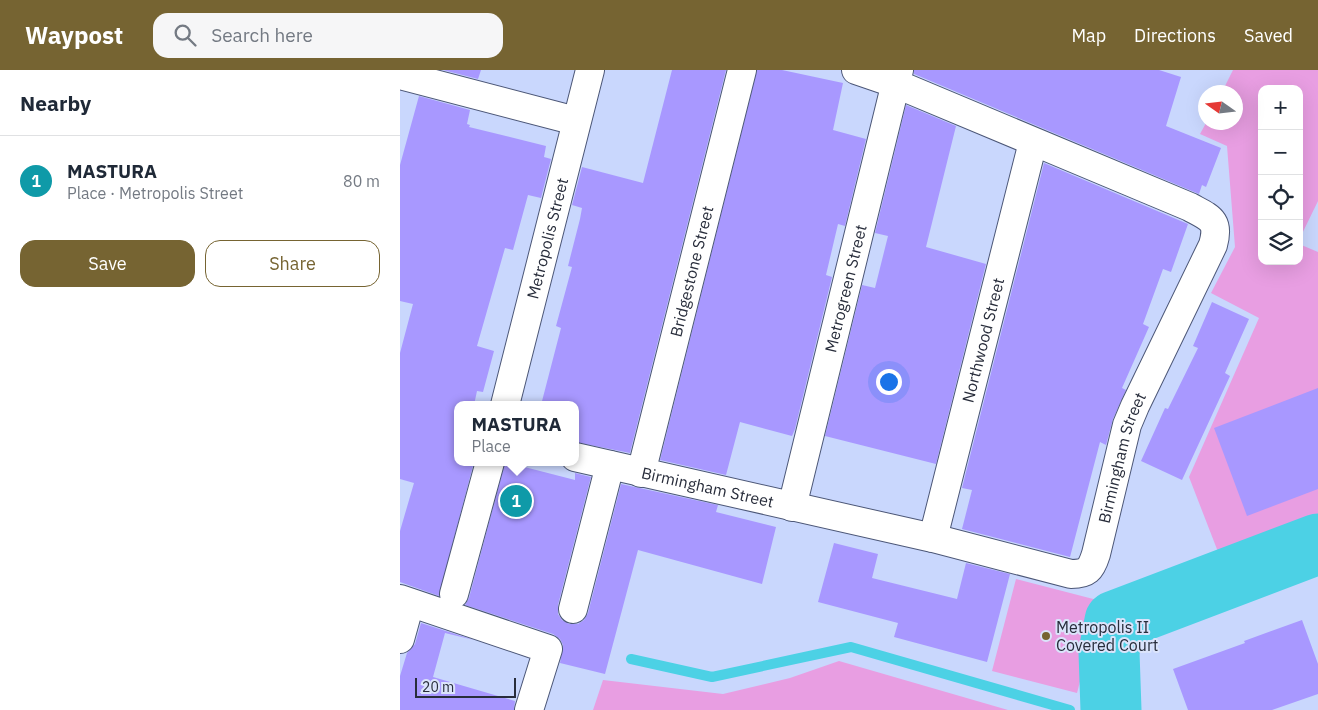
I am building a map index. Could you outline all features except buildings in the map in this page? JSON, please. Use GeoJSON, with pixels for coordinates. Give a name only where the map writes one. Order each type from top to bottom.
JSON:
{"type":"FeatureCollection","features":[{"type":"Feature","properties":{"kind":"street","name":"Metropolis Street"},"geometry":{"type":"LineString","coordinates":[[506,401],[590,70]]}},
{"type":"Feature","properties":{"kind":"street","name":"Bridgestone Street"},"geometry":{"type":"LineString","coordinates":[[641,473],[742,70]]}},
{"type":"Feature","properties":{"kind":"street","name":"Birmingham Street"},"geometry":{"type":"LineString","coordinates":[[579,458],[933,538],[1071,574],[1084,574],[1089,571],[1096,554],[1128,425],[1135,406],[1213,245],[1217,232],[1213,221],[1190,207],[1033,142],[897,76],[856,70]]}},
{"type":"Feature","properties":{"kind":"street"},"geometry":{"type":"LineString","coordinates":[[400,75],[576,121]]}},
{"type":"Feature","properties":{"kind":"street","name":"Metrogreen Street"},"geometry":{"type":"LineString","coordinates":[[792,507],[897,76]]}},
{"type":"Feature","properties":{"kind":"street","name":"Northwood Street"},"geometry":{"type":"LineString","coordinates":[[933,538],[1033,142]]}},
{"type":"Feature","properties":{"kind":"street"},"geometry":{"type":"LineString","coordinates":[[573,609],[610,465]]}},
{"type":"Feature","properties":{"kind":"street"},"geometry":{"type":"LineString","coordinates":[[454,594],[489,466]]}},
{"type":"Feature","properties":{"kind":"street"},"geometry":{"type":"LineString","coordinates":[[400,639],[405,601],[548,649],[529,710]]}},
{"type":"Feature","properties":{"kind":"shaded area"},"geometry":{"type":"Polygon","coordinates":[[[1233,70],[1318,70],[1318,201],[1303,232],[1303,85],[1258,85],[1258,265],[1303,265],[1303,246],[1318,252],[1318,523],[1220,557],[1189,477],[1259,318],[1211,293],[1235,247],[1227,146],[1200,134],[1202,130],[1243,130],[1243,85],[1226,85],[1233,70]]]}},
{"type":"Feature","properties":{"kind":"shaded area","name":"Metropolis II Covered Court"},"geometry":{"type":"Polygon","coordinates":[[[1016,579],[1101,601],[1077,693],[992,671],[1016,579]]]}},
{"type":"Feature","properties":{"kind":"shaded area"},"geometry":{"type":"Polygon","coordinates":[[[839,661],[1008,710],[593,710],[603,680],[723,694],[790,678],[839,661]]]}},
{"type":"Feature","properties":{"kind":"waterway"},"geometry":{"type":"LineString","coordinates":[[1111,710],[1109,652],[1115,621],[1318,544]]}},
{"type":"Feature","properties":{"kind":"waterway"},"geometry":{"type":"LineString","coordinates":[[631,659],[712,677],[851,647],[1070,710]]}},
{"type":"Feature","properties":{"kind":"place","name":"MASTURA"},"geometry":{"type":"Point","coordinates":[516,501]}},
{"type":"Feature","properties":{"kind":"place","name":"Metropolis II Covered Court"},"geometry":{"type":"Point","coordinates":[1046,636]}}]}
